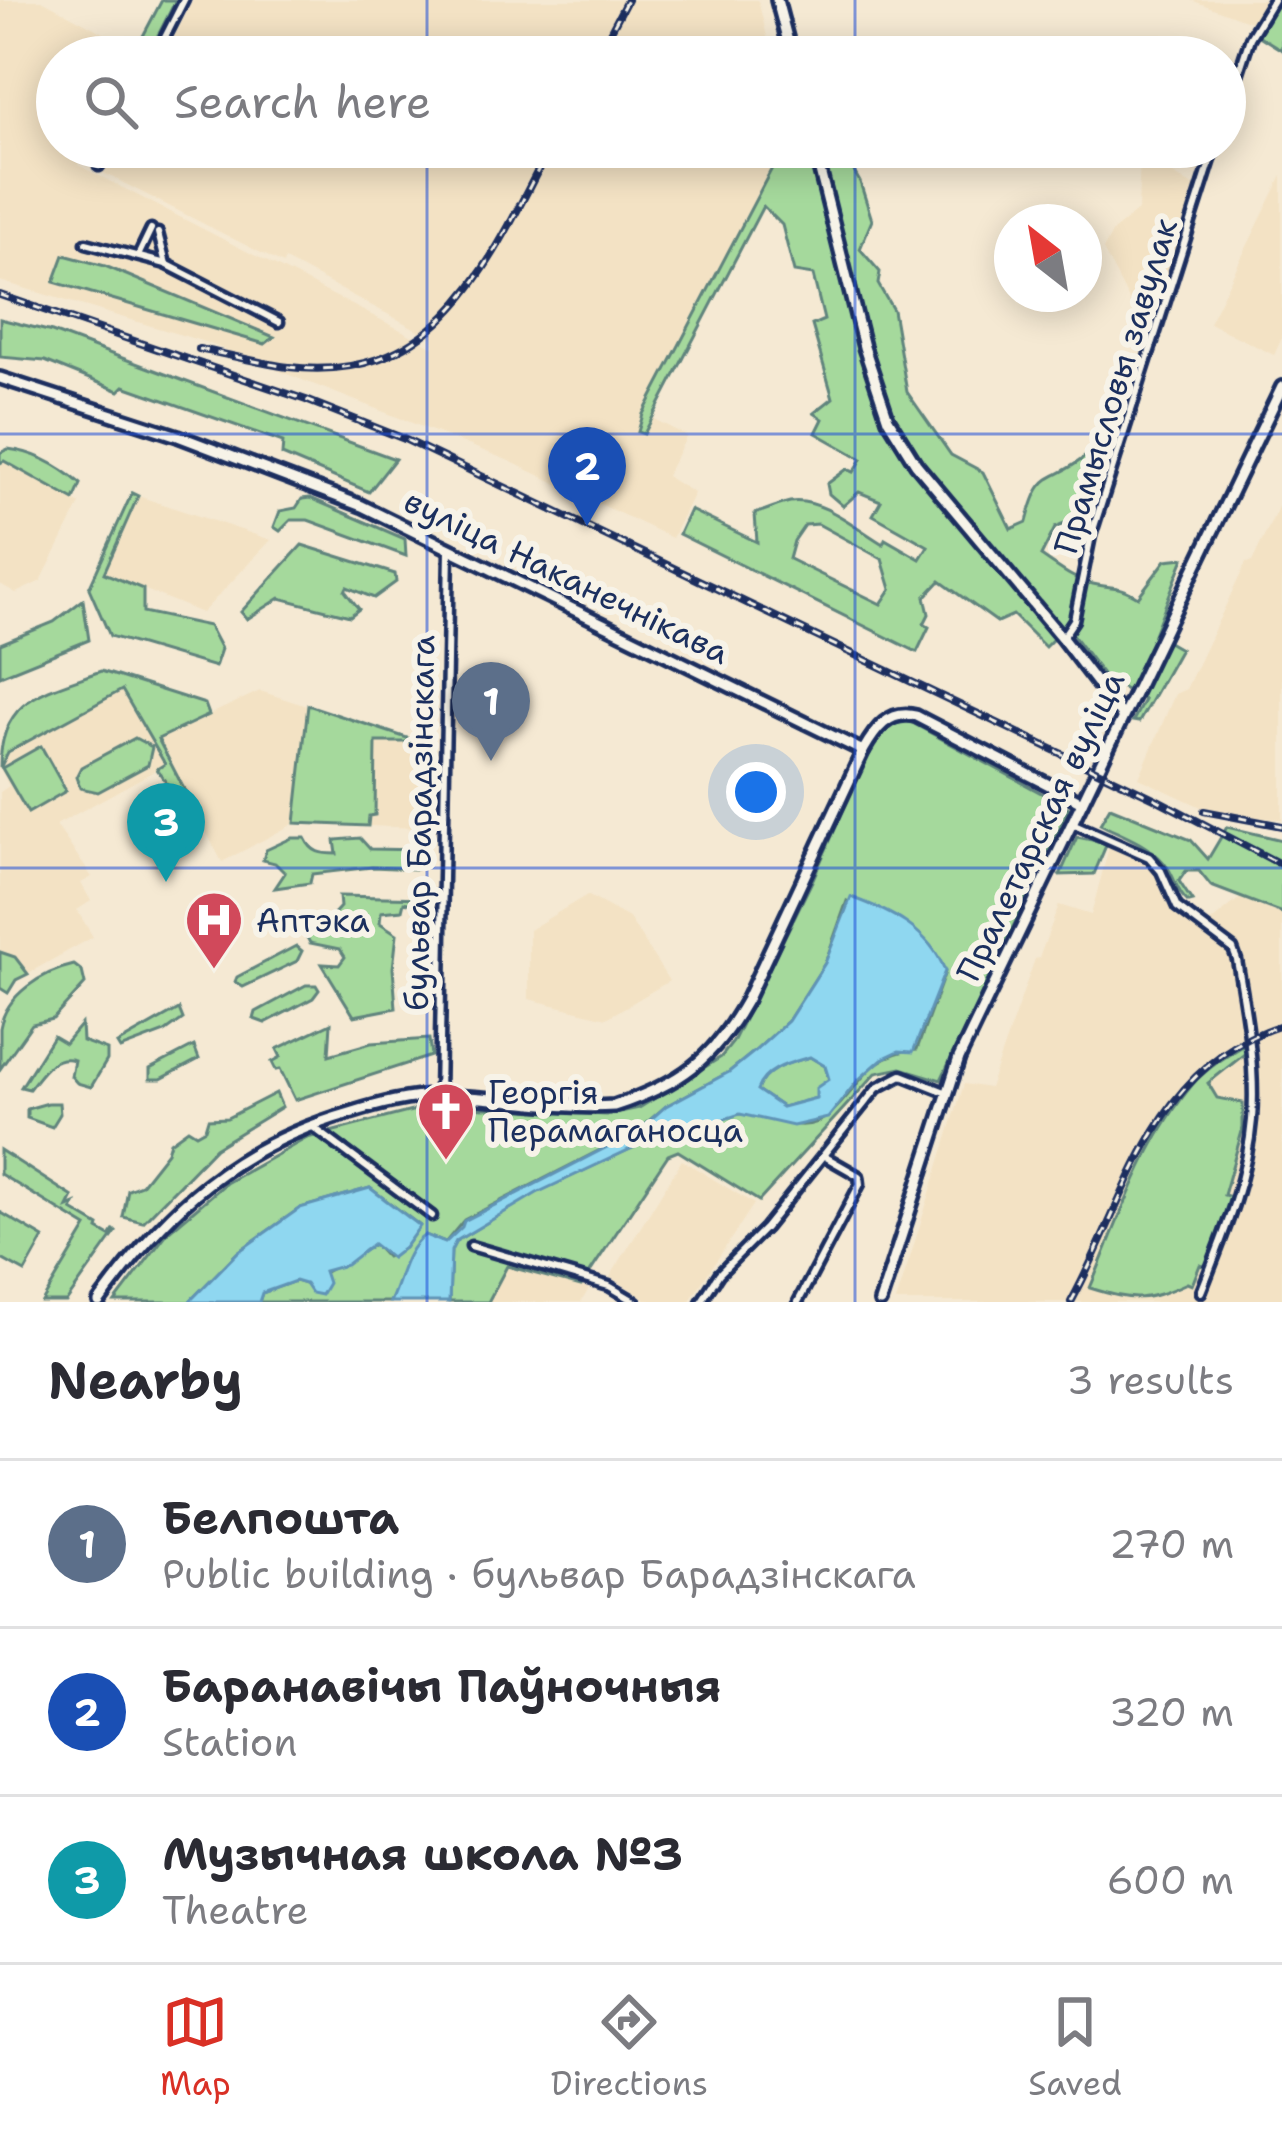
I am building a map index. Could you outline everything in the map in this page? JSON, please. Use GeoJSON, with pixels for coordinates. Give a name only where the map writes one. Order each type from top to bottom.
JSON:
{"type":"FeatureCollection","features":[{"type":"Feature","properties":{"kind":"main road"},"geometry":{"type":"LineString","coordinates":[[777,0],[786,36]]}},
{"type":"Feature","properties":{"kind":"main road"},"geometry":{"type":"LineString","coordinates":[[819,168],[864,347],[888,419],[916,464],[1122,716]]}},
{"type":"Feature","properties":{"kind":"main road","name":"вуліца Наканечнікава"},"geometry":{"type":"LineString","coordinates":[[0,378],[288,476],[362,506],[863,751]]}},
{"type":"Feature","properties":{"kind":"main road","name":"Пралетарская вуліца"},"geometry":{"type":"LineString","coordinates":[[880,1302],[946,1092],[1282,387]]}},
{"type":"Feature","properties":{"kind":"main road"},"geometry":{"type":"LineString","coordinates":[[99,1302],[151,1236],[209,1179],[310,1125],[377,1105],[439,1096],[614,1106],[637,1098],[709,1056],[748,1000],[863,751],[882,723],[906,714],[1082,802]]}},
{"type":"Feature","properties":{"kind":"street"},"geometry":{"type":"LineString","coordinates":[[166,36],[184,0]]}},
{"type":"Feature","properties":{"kind":"street"},"geometry":{"type":"LineString","coordinates":[[1246,50],[1273,0]]}},
{"type":"Feature","properties":{"kind":"street","name":"Прамысловы завулак"},"geometry":{"type":"LineString","coordinates":[[1062,638],[1075,620],[1091,536],[1208,168]]}},
{"type":"Feature","properties":{"kind":"street"},"geometry":{"type":"LineString","coordinates":[[139,256],[155,231],[166,264]]}},
{"type":"Feature","properties":{"kind":"street"},"geometry":{"type":"LineString","coordinates":[[86,243],[166,264],[279,322]]}},
{"type":"Feature","properties":{"kind":"street","name":"бульвар Барадзінскага"},"geometry":{"type":"LineString","coordinates":[[439,1096],[449,550]]}},
{"type":"Feature","properties":{"kind":"street"},"geometry":{"type":"LineString","coordinates":[[1072,823],[1149,857],[1161,871],[1177,907],[1233,949],[1238,960],[1252,1061],[1252,1121],[1234,1210],[1201,1292]]}},
{"type":"Feature","properties":{"kind":"street"},"geometry":{"type":"LineString","coordinates":[[701,1302],[719,1274],[765,1228],[877,1088],[902,1075],[946,1092]]}},
{"type":"Feature","properties":{"kind":"street"},"geometry":{"type":"LineString","coordinates":[[310,1125],[432,1216]]}},
{"type":"Feature","properties":{"kind":"street"},"geometry":{"type":"LineString","coordinates":[[798,1302],[860,1184],[859,1176],[824,1156]]}},
{"type":"Feature","properties":{"kind":"street"},"geometry":{"type":"LineString","coordinates":[[471,1246],[609,1286],[636,1302]]}},
{"type":"Feature","properties":{"kind":"shaded area"},"geometry":{"type":"Polygon","coordinates":[[[0,0],[42,0],[109,36],[36,36],[36,168],[84,168],[434,347],[433,338],[102,172],[104,168],[774,168],[644,414],[687,436],[666,476],[694,493],[672,538],[507,460],[205,342],[0,281],[0,0]]]}},
{"type":"Feature","properties":{"kind":"shaded area"},"geometry":{"type":"Polygon","coordinates":[[[193,0],[758,0],[767,36],[175,36],[193,0]]]}},
{"type":"Feature","properties":{"kind":"shaded area"},"geometry":{"type":"Polygon","coordinates":[[[1191,0],[1269,0],[1256,24],[1191,0]]]}},
{"type":"Feature","properties":{"kind":"shaded area"},"geometry":{"type":"Polygon","coordinates":[[[1140,168],[1163,168],[1198,189],[1153,339],[1103,250],[1113,231],[1138,211],[1140,168]]]}},
{"type":"Feature","properties":{"kind":"shaded area"},"geometry":{"type":"Polygon","coordinates":[[[1282,176],[1282,338],[1274,355],[1209,323],[1282,176]]]}},
{"type":"Feature","properties":{"kind":"shaded area"},"geometry":{"type":"Polygon","coordinates":[[[4,461],[80,504],[41,581],[16,593],[0,584],[0,463],[4,461]]]}},
{"type":"Feature","properties":{"kind":"shaded area"},"geometry":{"type":"Polygon","coordinates":[[[138,496],[271,540],[202,613],[104,573],[138,496]]]}},
{"type":"Feature","properties":{"kind":"shaded area"},"geometry":{"type":"Polygon","coordinates":[[[1282,499],[1282,819],[1250,818],[1201,807],[1139,778],[1175,694],[1186,689],[1282,499]]]}},
{"type":"Feature","properties":{"kind":"shaded area"},"geometry":{"type":"Polygon","coordinates":[[[122,690],[165,765],[56,825],[92,877],[81,883],[91,901],[77,910],[93,937],[16,980],[0,969],[0,792],[9,786],[0,768],[8,752],[122,690]]]}},
{"type":"Feature","properties":{"kind":"shaded area"},"geometry":{"type":"Polygon","coordinates":[[[260,691],[419,742],[419,828],[295,823],[222,862],[157,739],[260,691]]]}},
{"type":"Feature","properties":{"kind":"shaded area"},"geometry":{"type":"Polygon","coordinates":[[[1112,836],[1148,851],[1163,868],[1180,906],[1208,924],[1240,898],[1282,910],[1282,1302],[896,1302],[964,1084],[989,1088],[1059,905],[1091,915],[1112,836]]]}},
{"type":"Feature","properties":{"kind":"shaded area"},"geometry":{"type":"Polygon","coordinates":[[[587,895],[629,918],[669,981],[607,1018],[529,999],[529,930],[587,895]]]}},
{"type":"Feature","properties":{"kind":"shaded area"},"geometry":{"type":"Polygon","coordinates":[[[682,1160],[754,1204],[689,1302],[651,1302],[610,1277],[682,1160]]]}},
{"type":"Feature","properties":{"kind":"shaded area"},"geometry":{"type":"Polygon","coordinates":[[[506,1266],[589,1289],[581,1302],[488,1302],[506,1266]]]}},
{"type":"Feature","properties":{"kind":"green space"},"geometry":{"type":"Polygon","coordinates":[[[162,0],[176,0],[158,36],[143,36],[162,0]]]}},
{"type":"Feature","properties":{"kind":"green space"},"geometry":{"type":"Polygon","coordinates":[[[1276,0],[1282,0],[1282,50],[1256,34],[1276,0]]]}},
{"type":"Feature","properties":{"kind":"green space"},"geometry":{"type":"Polygon","coordinates":[[[772,168],[852,168],[872,220],[860,249],[880,272],[878,284],[893,310],[907,392],[951,455],[983,472],[1011,529],[1027,522],[1037,492],[1048,479],[1086,456],[1105,466],[1088,514],[1055,528],[1041,556],[1079,579],[1138,597],[1166,560],[1184,558],[1154,634],[1180,649],[1139,722],[1133,721],[1144,700],[1105,678],[1066,626],[1045,647],[1013,615],[997,622],[940,581],[925,597],[929,614],[924,624],[929,627],[917,652],[679,534],[690,510],[757,542],[755,514],[802,502],[826,509],[883,544],[885,539],[920,559],[928,546],[873,515],[881,501],[859,492],[843,506],[829,494],[827,484],[847,469],[854,472],[862,459],[816,433],[823,419],[814,413],[833,398],[812,325],[824,320],[813,275],[794,272],[782,225],[763,206],[644,434],[638,432],[643,414],[772,168]],[[818,524],[805,525],[794,541],[789,559],[881,604],[891,589],[882,559],[818,524]]]}},
{"type":"Feature","properties":{"kind":"green space"},"geometry":{"type":"Polygon","coordinates":[[[64,255],[105,266],[274,337],[265,344],[54,282],[64,255]]]}},
{"type":"Feature","properties":{"kind":"green space"},"geometry":{"type":"Polygon","coordinates":[[[0,319],[52,332],[395,459],[369,492],[282,455],[283,442],[124,386],[119,391],[45,361],[0,357],[0,319]]]}},
{"type":"Feature","properties":{"kind":"green space"},"geometry":{"type":"Polygon","coordinates":[[[8,449],[38,457],[81,484],[74,500],[0,463],[0,453],[8,449]]]}},
{"type":"Feature","properties":{"kind":"green space"},"geometry":{"type":"Polygon","coordinates":[[[132,493],[138,496],[104,573],[143,589],[143,612],[209,626],[221,649],[215,667],[110,636],[89,588],[132,493]]]}},
{"type":"Feature","properties":{"kind":"green space"},"geometry":{"type":"Polygon","coordinates":[[[310,498],[405,539],[406,556],[308,520],[291,520],[280,531],[274,527],[280,511],[296,508],[302,499],[310,498]]]}},
{"type":"Feature","properties":{"kind":"green space"},"geometry":{"type":"Polygon","coordinates":[[[302,545],[395,574],[396,582],[374,598],[347,587],[345,591],[359,609],[350,616],[280,598],[247,619],[241,612],[302,545]]]}},
{"type":"Feature","properties":{"kind":"green space"},"geometry":{"type":"Polygon","coordinates":[[[83,600],[89,640],[0,676],[0,644],[54,622],[83,600]]]}},
{"type":"Feature","properties":{"kind":"green space"},"geometry":{"type":"Polygon","coordinates":[[[101,671],[205,704],[209,715],[158,739],[198,816],[195,819],[157,769],[165,764],[122,690],[8,752],[0,768],[2,745],[17,712],[44,692],[101,671]]]}},
{"type":"Feature","properties":{"kind":"green space"},"geometry":{"type":"Polygon","coordinates":[[[308,705],[419,742],[376,742],[375,815],[369,816],[368,826],[295,823],[308,705]]]}},
{"type":"Feature","properties":{"kind":"green space"},"geometry":{"type":"Polygon","coordinates":[[[905,719],[1069,808],[941,1080],[901,1068],[876,1073],[759,1201],[678,1151],[668,1155],[581,1286],[507,1266],[488,1302],[449,1302],[451,1250],[456,1241],[536,1193],[643,1143],[659,1127],[684,1129],[740,1114],[797,1125],[819,1121],[875,1065],[917,1049],[945,972],[917,938],[847,901],[825,963],[788,1021],[755,1051],[729,1072],[666,1106],[637,1131],[464,1220],[445,1243],[425,1235],[390,1302],[259,1302],[262,1293],[295,1281],[305,1284],[374,1244],[386,1257],[404,1248],[419,1225],[370,1188],[300,1208],[238,1252],[189,1302],[115,1302],[168,1232],[226,1183],[307,1138],[435,1105],[606,1115],[639,1108],[721,1057],[733,1042],[812,881],[874,741],[885,728],[905,719]]]}},
{"type":"Feature","properties":{"kind":"green space"},"geometry":{"type":"Polygon","coordinates":[[[135,738],[152,747],[148,765],[98,792],[80,788],[76,777],[81,767],[135,738]]]}},
{"type":"Feature","properties":{"kind":"green space"},"geometry":{"type":"Polygon","coordinates":[[[41,746],[66,791],[28,813],[2,768],[41,746]]]}},
{"type":"Feature","properties":{"kind":"green space"},"geometry":{"type":"Polygon","coordinates":[[[1110,807],[1191,840],[1208,859],[1227,827],[1282,840],[1282,913],[1211,886],[1199,871],[1186,871],[1179,881],[1192,901],[1188,902],[1154,853],[1100,824],[1110,807]]]}},
{"type":"Feature","properties":{"kind":"green space"},"geometry":{"type":"Polygon","coordinates":[[[1077,837],[1107,843],[1094,874],[1060,875],[1077,837]]]}},
{"type":"Feature","properties":{"kind":"green space"},"geometry":{"type":"Polygon","coordinates":[[[292,838],[305,838],[314,850],[326,854],[337,854],[335,840],[360,838],[370,849],[423,850],[425,857],[416,869],[372,867],[312,874],[310,883],[275,888],[285,873],[263,860],[266,850],[292,838]]]}},
{"type":"Feature","properties":{"kind":"green space"},"geometry":{"type":"Polygon","coordinates":[[[339,896],[427,898],[426,907],[404,902],[402,910],[381,912],[380,923],[397,934],[396,1008],[354,1016],[322,964],[339,965],[345,957],[340,949],[310,943],[302,928],[288,922],[308,915],[329,919],[340,907],[339,896]]]}},
{"type":"Feature","properties":{"kind":"green space"},"geometry":{"type":"Polygon","coordinates":[[[296,946],[302,951],[297,961],[243,987],[235,982],[237,977],[296,946]]]}},
{"type":"Feature","properties":{"kind":"green space"},"geometry":{"type":"Polygon","coordinates":[[[0,952],[15,957],[28,974],[16,980],[8,993],[0,988],[0,952]]]}},
{"type":"Feature","properties":{"kind":"green space"},"geometry":{"type":"Polygon","coordinates":[[[74,965],[82,971],[85,984],[53,1019],[32,1024],[0,1069],[0,1028],[10,1005],[39,979],[74,965]]]}},
{"type":"Feature","properties":{"kind":"green space"},"geometry":{"type":"Polygon","coordinates":[[[306,985],[319,990],[313,998],[265,1023],[254,1019],[256,1012],[306,985]]]}},
{"type":"Feature","properties":{"kind":"green space"},"geometry":{"type":"Polygon","coordinates":[[[179,1009],[183,1019],[165,1032],[120,1049],[117,1044],[179,1009]]]}},
{"type":"Feature","properties":{"kind":"green space"},"geometry":{"type":"Polygon","coordinates":[[[331,1023],[329,1055],[371,1043],[429,1039],[431,1056],[295,1100],[272,1062],[281,1057],[277,1049],[331,1023]]]}},
{"type":"Feature","properties":{"kind":"green space"},"geometry":{"type":"Polygon","coordinates":[[[81,1024],[82,1041],[107,1050],[107,1060],[91,1087],[71,1076],[74,1060],[60,1059],[29,1089],[21,1087],[53,1036],[65,1043],[81,1024]]]}},
{"type":"Feature","properties":{"kind":"green space"},"geometry":{"type":"Polygon","coordinates":[[[1246,1044],[1247,1052],[1208,1083],[1217,1098],[1243,1103],[1243,1128],[1224,1195],[1235,1198],[1209,1267],[1200,1265],[1192,1285],[1150,1297],[1129,1298],[1090,1288],[1134,1182],[1176,1106],[1205,1073],[1246,1044]]]}},
{"type":"Feature","properties":{"kind":"green space"},"geometry":{"type":"Polygon","coordinates":[[[194,1046],[199,1059],[161,1079],[150,1079],[150,1069],[194,1046]]]}},
{"type":"Feature","properties":{"kind":"green space"},"geometry":{"type":"Polygon","coordinates":[[[810,1057],[825,1066],[829,1080],[817,1098],[782,1107],[757,1090],[772,1071],[810,1057]]]}},
{"type":"Feature","properties":{"kind":"green space"},"geometry":{"type":"Polygon","coordinates":[[[276,1093],[282,1107],[215,1148],[143,1222],[123,1217],[128,1190],[141,1185],[170,1142],[188,1129],[196,1134],[205,1129],[208,1119],[227,1118],[276,1093]]]}},
{"type":"Feature","properties":{"kind":"green space"},"geometry":{"type":"Polygon","coordinates":[[[59,1103],[60,1114],[52,1127],[27,1118],[27,1109],[59,1103]]]}},
{"type":"Feature","properties":{"kind":"green space"},"geometry":{"type":"Polygon","coordinates":[[[0,1150],[73,1197],[68,1207],[75,1204],[72,1210],[98,1229],[110,1236],[116,1232],[66,1302],[42,1302],[87,1227],[0,1174],[0,1150]]]}},
{"type":"Feature","properties":{"kind":"green space"},"geometry":{"type":"Polygon","coordinates":[[[0,1212],[44,1238],[25,1272],[0,1258],[0,1212]]]}},
{"type":"Feature","properties":{"kind":"water"},"geometry":{"type":"Polygon","coordinates":[[[851,897],[919,933],[945,971],[913,1052],[899,1051],[882,1059],[828,1118],[793,1126],[740,1114],[684,1132],[658,1127],[643,1143],[537,1193],[456,1241],[451,1251],[449,1302],[390,1302],[408,1257],[425,1235],[445,1243],[464,1221],[638,1131],[666,1106],[729,1072],[788,1021],[825,963],[851,897]],[[810,1057],[787,1064],[766,1076],[757,1090],[782,1107],[816,1098],[816,1088],[829,1079],[825,1066],[810,1057]]]}},
{"type":"Feature","properties":{"kind":"water"},"geometry":{"type":"Polygon","coordinates":[[[370,1188],[420,1226],[391,1258],[373,1244],[346,1265],[324,1271],[328,1283],[321,1295],[295,1281],[262,1293],[259,1302],[189,1302],[238,1252],[300,1208],[370,1188]]]}},
{"type":"Feature","properties":{"kind":"railway"},"geometry":{"type":"LineString","coordinates":[[608,36],[627,0]]}},
{"type":"Feature","properties":{"kind":"railway"},"geometry":{"type":"LineString","coordinates":[[199,349],[289,367],[342,367],[386,356],[424,335],[455,305],[506,231],[539,168]]}},
{"type":"Feature","properties":{"kind":"railway"},"geometry":{"type":"LineString","coordinates":[[0,295],[306,400],[402,438],[1154,798],[1282,865]]}},
{"type":"Feature","properties":{"kind":"railway"},"geometry":{"type":"LineString","coordinates":[[1204,811],[1282,826]]}},
{"type":"Feature","properties":{"kind":"railway"},"geometry":{"type":"LineString","coordinates":[[1071,1302],[1129,1179],[1173,1103],[1202,1070],[1238,1044],[1282,1025]]}},
{"type":"Feature","properties":{"kind":"place","name":"Баранавічы Паўночныя"},"geometry":{"type":"Point","coordinates":[587,526]}},
{"type":"Feature","properties":{"kind":"place","name":"Белпошта"},"geometry":{"type":"Point","coordinates":[491,761]}},
{"type":"Feature","properties":{"kind":"place","name":"Музычная школа №3"},"geometry":{"type":"Point","coordinates":[166,882]}},
{"type":"Feature","properties":{"kind":"place","name":"Аптэка"},"geometry":{"type":"Point","coordinates":[214,971]}},
{"type":"Feature","properties":{"kind":"place","name":"Георгія Перамаганосца"},"geometry":{"type":"Point","coordinates":[446,1162]}}]}
